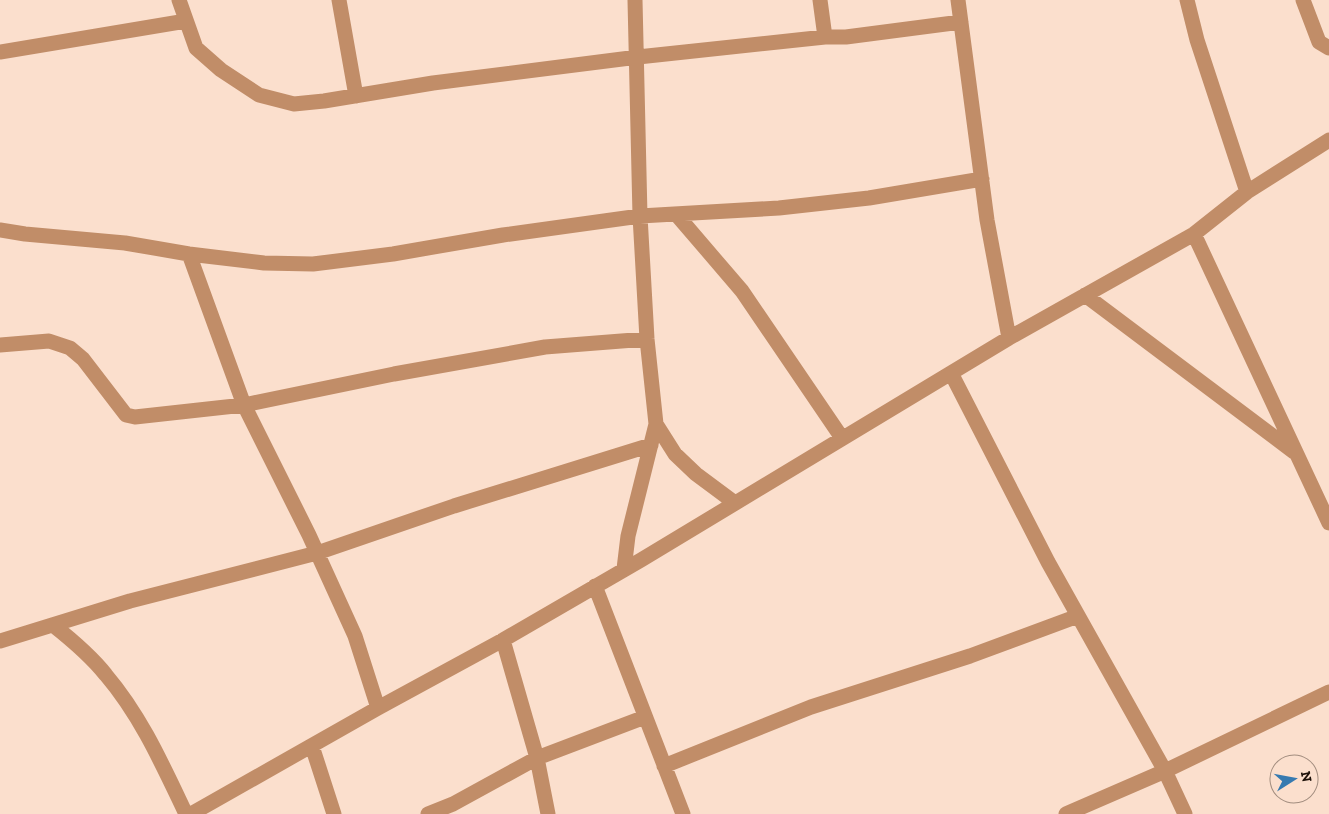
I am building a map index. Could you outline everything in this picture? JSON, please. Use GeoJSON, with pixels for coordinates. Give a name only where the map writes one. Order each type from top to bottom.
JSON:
{"type":"FeatureCollection","features":[{"type":"Feature","properties":{"kind":"street"},"geometry":{"type":"LineString","coordinates":[[179,0],[196,48],[221,70],[259,95],[294,104],[356,96],[433,82],[638,57],[825,37],[846,37],[961,22]]}},
{"type":"Feature","properties":{"kind":"street"},"geometry":{"type":"LineString","coordinates":[[339,0],[356,96]]}},
{"type":"Feature","properties":{"kind":"street"},"geometry":{"type":"LineString","coordinates":[[624,569],[628,536],[656,424],[647,339],[640,216],[638,57],[635,0]]}},
{"type":"Feature","properties":{"kind":"street"},"geometry":{"type":"LineString","coordinates":[[820,0],[825,37]]}},
{"type":"Feature","properties":{"kind":"street"},"geometry":{"type":"LineString","coordinates":[[958,0],[987,220],[1009,338]]}},
{"type":"Feature","properties":{"kind":"street"},"geometry":{"type":"LineString","coordinates":[[1187,0],[1196,40],[1247,192]]}},
{"type":"Feature","properties":{"kind":"street"},"geometry":{"type":"LineString","coordinates":[[1303,0],[1319,42],[1329,48]]}},
{"type":"Feature","properties":{"kind":"street"},"geometry":{"type":"LineString","coordinates":[[0,52],[186,21]]}},
{"type":"Feature","properties":{"kind":"street"},"geometry":{"type":"LineString","coordinates":[[191,814],[503,640],[1009,338],[1194,234],[1247,192],[1329,140]]}},
{"type":"Feature","properties":{"kind":"street"},"geometry":{"type":"LineString","coordinates":[[0,230],[125,243],[190,254],[264,263],[312,264],[393,254],[503,235],[640,216],[779,208],[869,198],[982,179]]}},
{"type":"Feature","properties":{"kind":"street"},"geometry":{"type":"LineString","coordinates":[[676,214],[742,291],[842,438]]}},
{"type":"Feature","properties":{"kind":"street"},"geometry":{"type":"LineString","coordinates":[[1194,234],[1329,523]]}},
{"type":"Feature","properties":{"kind":"street"},"geometry":{"type":"LineString","coordinates":[[190,254],[244,405],[317,553],[355,636],[378,708]]}},
{"type":"Feature","properties":{"kind":"street"},"geometry":{"type":"LineString","coordinates":[[1085,295],[1295,453]]}},
{"type":"Feature","properties":{"kind":"street"},"geometry":{"type":"LineString","coordinates":[[0,346],[49,342],[70,348],[83,359],[126,415],[135,417],[244,405],[394,374],[544,347],[647,339]]}},
{"type":"Feature","properties":{"kind":"street"},"geometry":{"type":"LineString","coordinates":[[951,373],[1044,553],[1165,771],[1185,814]]}},
{"type":"Feature","properties":{"kind":"street"},"geometry":{"type":"LineString","coordinates":[[656,424],[675,454],[696,474],[735,503]]}},
{"type":"Feature","properties":{"kind":"street"},"geometry":{"type":"LineString","coordinates":[[0,641],[130,601],[317,553],[454,506],[651,445]]}},
{"type":"Feature","properties":{"kind":"street"},"geometry":{"type":"LineString","coordinates":[[595,586],[683,814]]}},
{"type":"Feature","properties":{"kind":"street"},"geometry":{"type":"LineString","coordinates":[[664,766],[811,707],[970,656],[1078,616]]}},
{"type":"Feature","properties":{"kind":"street"},"geometry":{"type":"LineString","coordinates":[[53,625],[80,647],[106,674],[127,702],[157,752],[186,814]]}},
{"type":"Feature","properties":{"kind":"street"},"geometry":{"type":"LineString","coordinates":[[503,640],[537,758],[548,814]]}},
{"type":"Feature","properties":{"kind":"street"},"geometry":{"type":"LineString","coordinates":[[1066,814],[1165,771],[1329,692]]}},
{"type":"Feature","properties":{"kind":"street"},"geometry":{"type":"LineString","coordinates":[[428,814],[453,804],[537,758],[645,717]]}},
{"type":"Feature","properties":{"kind":"street"},"geometry":{"type":"LineString","coordinates":[[312,746],[334,814]]}}]}
